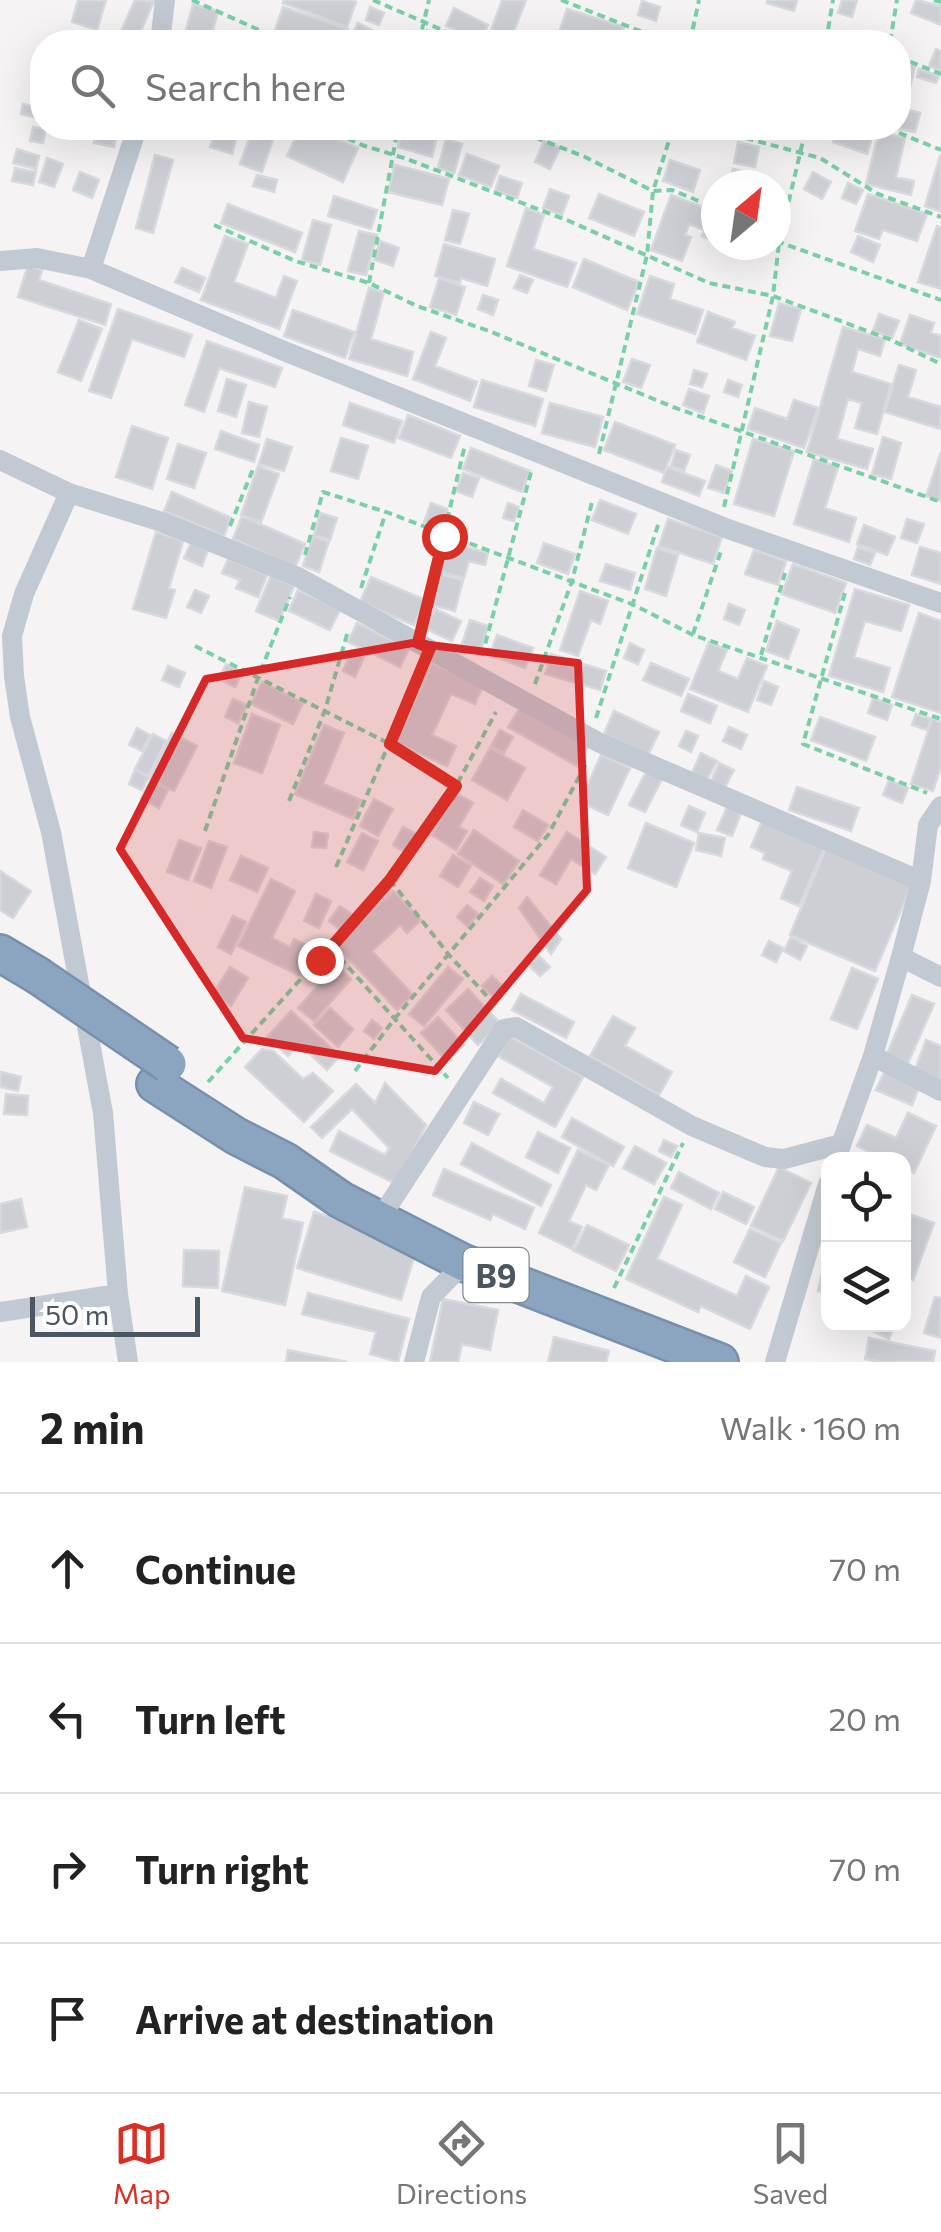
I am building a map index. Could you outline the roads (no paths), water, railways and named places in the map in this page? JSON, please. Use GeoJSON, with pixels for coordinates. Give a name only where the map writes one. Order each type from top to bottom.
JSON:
{"type":"FeatureCollection","features":[{"type":"Feature","properties":{"kind":"highway","name":"B9"},"geometry":{"type":"LineString","coordinates":[[0,952],[20,984],[162,1074],[236,1136],[286,1162],[341,1200],[464,1263],[601,1315],[648,1349],[720,1362]]}},
{"type":"Feature","properties":{"kind":"highway","name":"B9"},"geometry":{"type":"LineString","coordinates":[[162,1074],[202,1088],[286,1162]]}},
{"type":"Feature","properties":{"kind":"street"},"geometry":{"type":"LineString","coordinates":[[161,30],[165,0]]}},
{"type":"Feature","properties":{"kind":"street"},"geometry":{"type":"LineString","coordinates":[[91,269],[133,140]]}},
{"type":"Feature","properties":{"kind":"street"},"geometry":{"type":"LineString","coordinates":[[0,261],[37,258],[91,269],[724,528],[941,603]]}},
{"type":"Feature","properties":{"kind":"street"},"geometry":{"type":"LineString","coordinates":[[0,460],[69,493],[222,544],[298,577],[594,739],[922,881]]}},
{"type":"Feature","properties":{"kind":"street"},"geometry":{"type":"LineString","coordinates":[[69,493],[24,594],[12,636],[14,676],[20,717],[54,851],[100,1094],[128,1362]]}},
{"type":"Feature","properties":{"kind":"street"},"geometry":{"type":"LineString","coordinates":[[838,1152],[873,1056],[941,802]]}},
{"type":"Feature","properties":{"kind":"street"},"geometry":{"type":"LineString","coordinates":[[901,958],[941,977]]}},
{"type":"Feature","properties":{"kind":"street"},"geometry":{"type":"LineString","coordinates":[[379,1220],[504,1028],[516,1027],[692,1126],[765,1156],[784,1159],[821,1154]]}},
{"type":"Feature","properties":{"kind":"street"},"geometry":{"type":"LineString","coordinates":[[873,1056],[941,1091]]}},
{"type":"Feature","properties":{"kind":"street"},"geometry":{"type":"LineString","coordinates":[[776,1362],[821,1208]]}},
{"type":"Feature","properties":{"kind":"street"},"geometry":{"type":"LineString","coordinates":[[414,1362],[431,1297],[464,1263]]}},
{"type":"Feature","properties":{"kind":"street"},"geometry":{"type":"LineString","coordinates":[[0,1312],[118,1294]]}}]}
